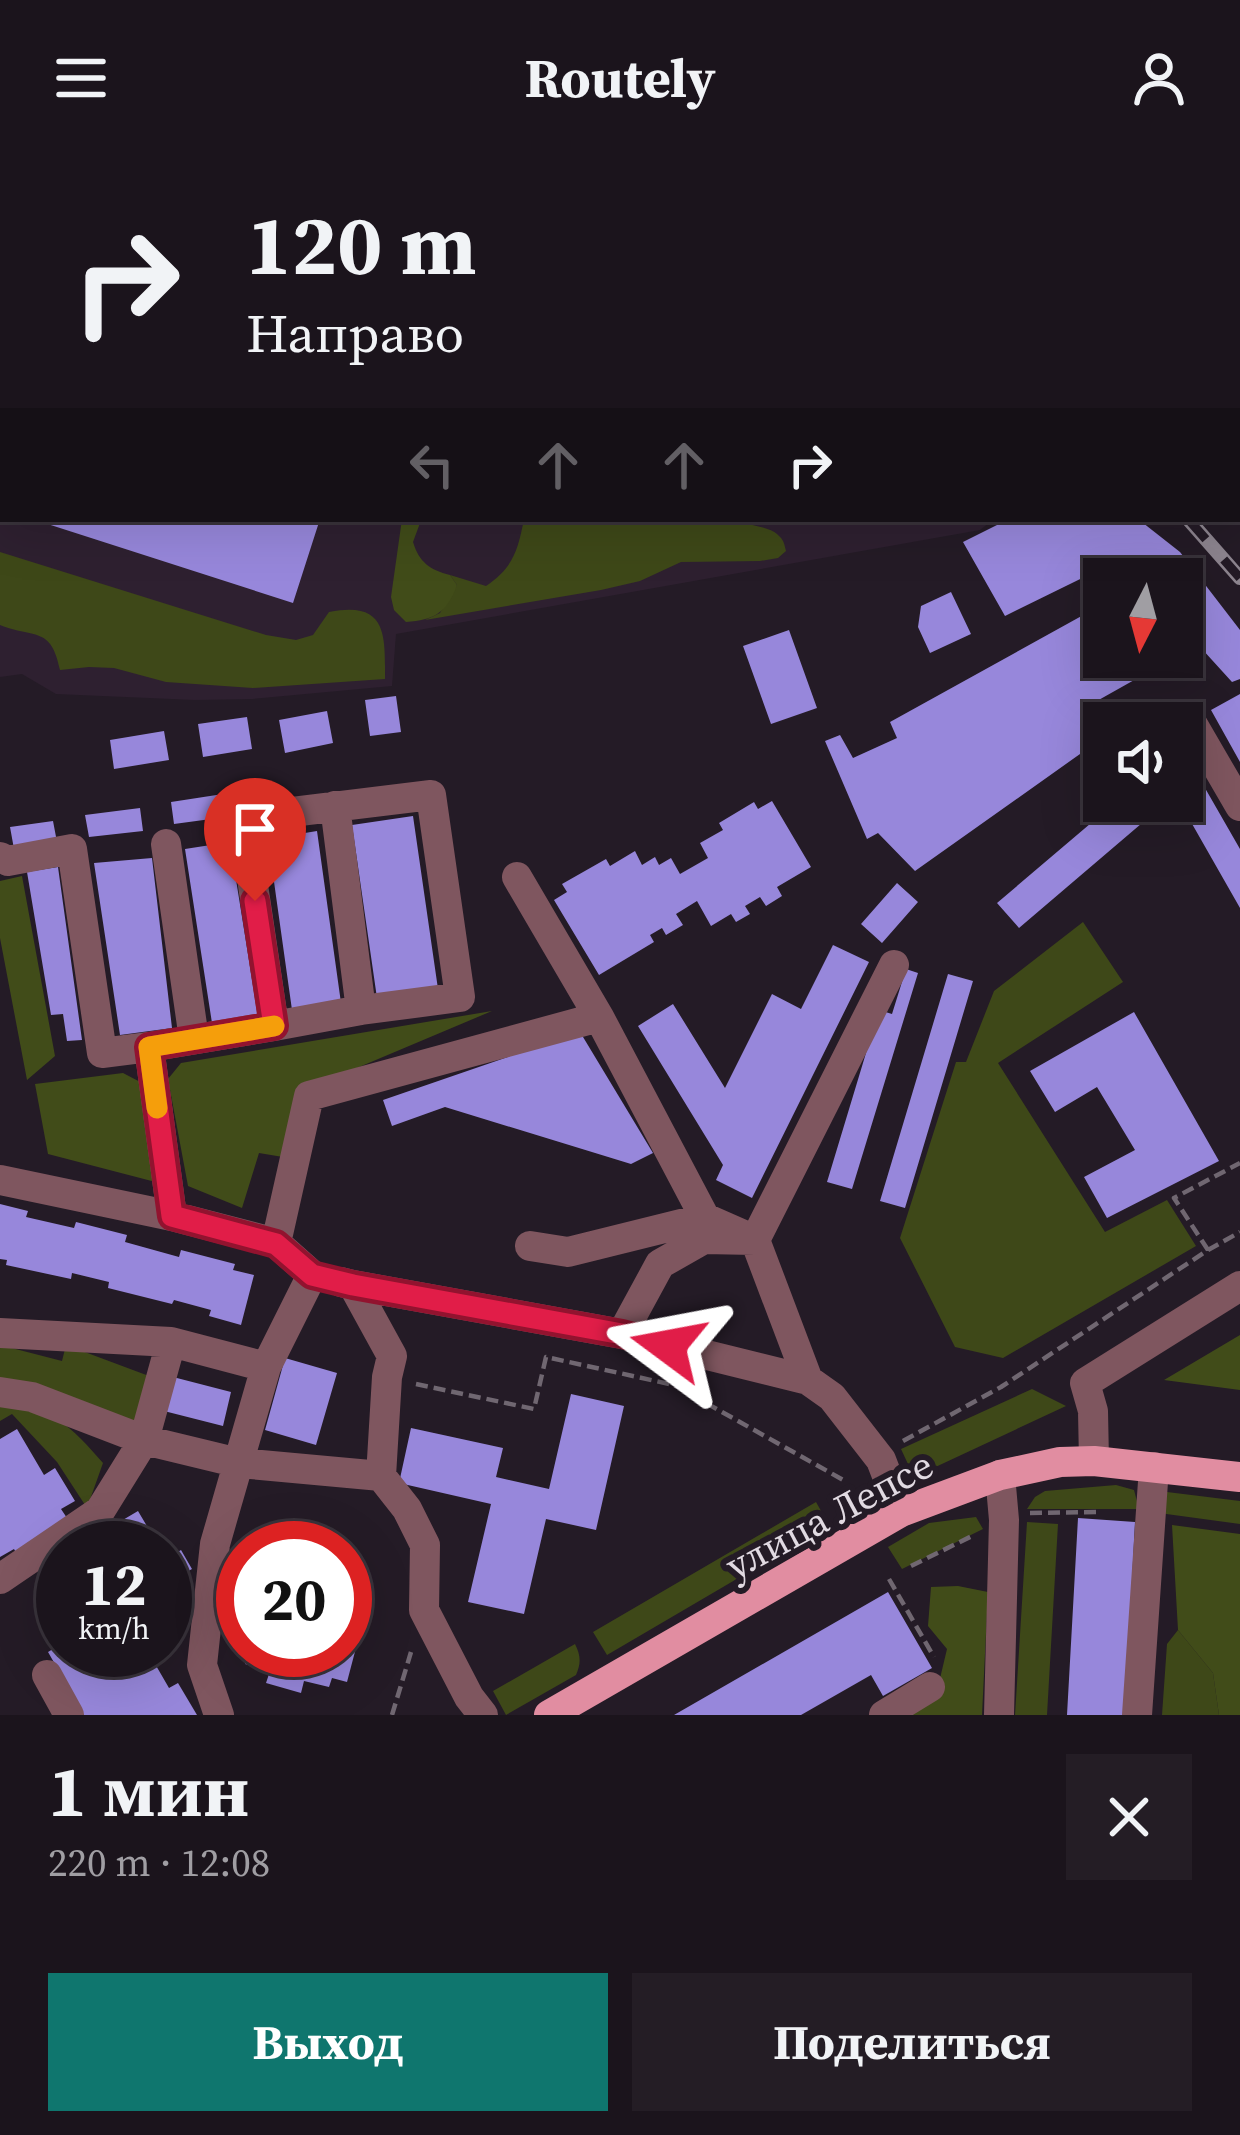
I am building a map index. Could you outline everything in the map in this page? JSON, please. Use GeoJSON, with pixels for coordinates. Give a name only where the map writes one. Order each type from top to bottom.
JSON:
{"type":"FeatureCollection","features":[{"type":"Feature","properties":{"kind":"main road","name":"улица Лепсе"},"geometry":{"type":"LineString","coordinates":[[564,1711],[902,1512],[1000,1475],[1060,1462],[1094,1461],[1240,1477]]}},
{"type":"Feature","properties":{"kind":"street"},"geometry":{"type":"LineString","coordinates":[[1203,741],[1240,806]]}},
{"type":"Feature","properties":{"kind":"street"},"geometry":{"type":"LineString","coordinates":[[0,856],[8,861],[72,849],[101,1053],[149,1047],[460,997],[431,795],[243,818],[274,1026]]}},
{"type":"Feature","properties":{"kind":"street"},"geometry":{"type":"LineString","coordinates":[[335,806],[361,1010]]}},
{"type":"Feature","properties":{"kind":"street"},"geometry":{"type":"LineString","coordinates":[[166,844],[194,1040]]}},
{"type":"Feature","properties":{"kind":"street"},"geometry":{"type":"LineString","coordinates":[[518,877],[599,1017],[705,1218]]}},
{"type":"Feature","properties":{"kind":"street"},"geometry":{"type":"LineString","coordinates":[[755,1240],[894,965]]}},
{"type":"Feature","properties":{"kind":"street"},"geometry":{"type":"LineString","coordinates":[[276,1244],[310,1096],[599,1017]]}},
{"type":"Feature","properties":{"kind":"street"},"geometry":{"type":"LineString","coordinates":[[149,1047],[172,1216]]}},
{"type":"Feature","properties":{"kind":"street"},"geometry":{"type":"LineString","coordinates":[[0,1180],[172,1216],[276,1244],[312,1275],[622,1334],[808,1380],[832,1397],[881,1460],[902,1512]]}},
{"type":"Feature","properties":{"kind":"street"},"geometry":{"type":"LineString","coordinates":[[530,1246],[568,1252],[705,1218],[755,1240],[808,1380]]}},
{"type":"Feature","properties":{"kind":"street"},"geometry":{"type":"LineString","coordinates":[[622,1334],[659,1264],[704,1240],[755,1240]]}},
{"type":"Feature","properties":{"kind":"street"},"geometry":{"type":"LineString","coordinates":[[219,1715],[202,1665],[215,1544],[266,1367],[312,1275]]}},
{"type":"Feature","properties":{"kind":"street"},"geometry":{"type":"LineString","coordinates":[[353,1285],[392,1356],[381,1476],[407,1509],[425,1545],[424,1610],[483,1715]]}},
{"type":"Feature","properties":{"kind":"street"},"geometry":{"type":"LineString","coordinates":[[1094,1461],[1094,1411],[1085,1383],[1240,1286]]}},
{"type":"Feature","properties":{"kind":"street"},"geometry":{"type":"LineString","coordinates":[[0,1333],[171,1342],[266,1367]]}},
{"type":"Feature","properties":{"kind":"street"},"geometry":{"type":"LineString","coordinates":[[0,1579],[100,1511],[144,1440],[171,1342]]}},
{"type":"Feature","properties":{"kind":"street"},"geometry":{"type":"LineString","coordinates":[[0,1392],[32,1396],[144,1440],[239,1463],[381,1476]]}},
{"type":"Feature","properties":{"kind":"street"},"geometry":{"type":"LineString","coordinates":[[1137,1715],[1154,1467]]}},
{"type":"Feature","properties":{"kind":"street"},"geometry":{"type":"LineString","coordinates":[[999,1715],[1011,1517],[1000,1475]]}},
{"type":"Feature","properties":{"kind":"street"},"geometry":{"type":"LineString","coordinates":[[47,1677],[69,1715]]}},
{"type":"Feature","properties":{"kind":"street"},"geometry":{"type":"LineString","coordinates":[[884,1715],[930,1688]]}},
{"type":"Feature","properties":{"kind":"path"},"geometry":{"type":"LineString","coordinates":[[1208,1250],[1174,1198],[1240,1163]]}},
{"type":"Feature","properties":{"kind":"path"},"geometry":{"type":"LineString","coordinates":[[881,1460],[898,1444],[1001,1387],[1240,1232]]}},
{"type":"Feature","properties":{"kind":"path"},"geometry":{"type":"LineString","coordinates":[[387,1377],[534,1409],[545,1357],[674,1385],[845,1480]]}},
{"type":"Feature","properties":{"kind":"path"},"geometry":{"type":"LineString","coordinates":[[911,1566],[1011,1517],[1096,1512]]}},
{"type":"Feature","properties":{"kind":"path"},"geometry":{"type":"LineString","coordinates":[[889,1579],[940,1669],[930,1688]]}},
{"type":"Feature","properties":{"kind":"path"},"geometry":{"type":"LineString","coordinates":[[392,1715],[424,1610]]}},
{"type":"Feature","properties":{"kind":"shaded area"},"geometry":{"type":"Polygon","coordinates":[[[0,522],[990,522],[980,530],[396,634],[392,686],[195,700],[56,694],[22,674],[0,677],[0,522]]]}},
{"type":"Feature","properties":{"kind":"green space"},"geometry":{"type":"Polygon","coordinates":[[[402,522],[422,522],[413,542],[418,555],[450,575],[457,585],[449,602],[424,619],[406,622],[394,610],[391,597],[402,522]]]}},
{"type":"Feature","properties":{"kind":"green space"},"geometry":{"type":"Polygon","coordinates":[[[523,522],[732,522],[777,534],[786,551],[778,558],[760,561],[681,562],[640,581],[601,590],[425,620],[440,613],[457,585],[450,575],[486,586],[508,565],[523,522]]]}},
{"type":"Feature","properties":{"kind":"green space"},"geometry":{"type":"Polygon","coordinates":[[[0,552],[266,635],[296,640],[313,635],[329,612],[363,611],[373,617],[383,636],[385,679],[253,688],[166,682],[114,668],[60,670],[46,640],[0,625],[0,552]]]}},
{"type":"Feature","properties":{"kind":"green space"},"geometry":{"type":"Polygon","coordinates":[[[22,876],[55,1056],[27,1080],[0,938],[0,881],[22,876]]]}},
{"type":"Feature","properties":{"kind":"green space"},"geometry":{"type":"Polygon","coordinates":[[[1083,922],[1123,982],[998,1063],[1105,1232],[1167,1200],[1196,1246],[1003,1358],[955,1347],[900,1238],[956,1062],[966,1062],[994,991],[1083,922]]]}},
{"type":"Feature","properties":{"kind":"green space"},"geometry":{"type":"Polygon","coordinates":[[[492,1011],[307,1089],[283,1157],[259,1153],[242,1208],[188,1186],[168,1079],[181,1063],[492,1011]]]}},
{"type":"Feature","properties":{"kind":"green space"},"geometry":{"type":"Polygon","coordinates":[[[123,1073],[146,1085],[167,1185],[48,1154],[35,1084],[123,1073]]]}},
{"type":"Feature","properties":{"kind":"green space"},"geometry":{"type":"Polygon","coordinates":[[[1240,1335],[1240,1390],[1164,1380],[1240,1335]]]}},
{"type":"Feature","properties":{"kind":"green space"},"geometry":{"type":"Polygon","coordinates":[[[0,1345],[62,1361],[66,1345],[149,1376],[135,1426],[0,1381],[0,1345]]]}},
{"type":"Feature","properties":{"kind":"green space"},"geometry":{"type":"Polygon","coordinates":[[[1032,1389],[1066,1406],[914,1477],[901,1449],[1032,1389]]]}},
{"type":"Feature","properties":{"kind":"green space"},"geometry":{"type":"Polygon","coordinates":[[[0,1402],[33,1408],[59,1420],[103,1463],[87,1508],[57,1462],[12,1414],[0,1421],[0,1402]]]}},
{"type":"Feature","properties":{"kind":"green space"},"geometry":{"type":"Polygon","coordinates":[[[1116,1485],[1134,1490],[1139,1509],[1027,1509],[1045,1491],[1116,1485]]]}},
{"type":"Feature","properties":{"kind":"green space"},"geometry":{"type":"Polygon","coordinates":[[[1167,1492],[1240,1501],[1240,1524],[1159,1513],[1167,1492]]]}},
{"type":"Feature","properties":{"kind":"green space"},"geometry":{"type":"Polygon","coordinates":[[[816,1502],[829,1525],[607,1655],[593,1632],[816,1502]]]}},
{"type":"Feature","properties":{"kind":"green space"},"geometry":{"type":"Polygon","coordinates":[[[976,1517],[983,1529],[902,1569],[888,1547],[929,1523],[976,1517]]]}},
{"type":"Feature","properties":{"kind":"green space"},"geometry":{"type":"Polygon","coordinates":[[[1027,1522],[1058,1524],[1047,1715],[1015,1715],[1027,1522]]]}},
{"type":"Feature","properties":{"kind":"green space"},"geometry":{"type":"Polygon","coordinates":[[[1172,1525],[1240,1534],[1240,1715],[1219,1715],[1213,1673],[1178,1630],[1172,1525]]]}},
{"type":"Feature","properties":{"kind":"green space"},"geometry":{"type":"Polygon","coordinates":[[[931,1587],[988,1592],[982,1715],[909,1715],[937,1691],[947,1649],[928,1626],[931,1587]]]}},
{"type":"Feature","properties":{"kind":"green space"},"geometry":{"type":"Polygon","coordinates":[[[1178,1630],[1213,1673],[1219,1715],[1162,1715],[1167,1644],[1178,1630]]]}},
{"type":"Feature","properties":{"kind":"green space"},"geometry":{"type":"Polygon","coordinates":[[[575,1644],[580,1660],[576,1675],[506,1715],[493,1691],[575,1644]]]}},
{"type":"Feature","properties":{"kind":"building"},"geometry":{"type":"Polygon","coordinates":[[[41,522],[319,522],[293,603],[41,522]]]}},
{"type":"Feature","properties":{"kind":"building"},"geometry":{"type":"Polygon","coordinates":[[[1003,522],[1142,522],[1185,558],[1083,558],[1083,578],[1005,616],[963,542],[1003,522]]]}},
{"type":"Feature","properties":{"kind":"building"},"geometry":{"type":"Polygon","coordinates":[[[1203,582],[1240,630],[1240,679],[1232,682],[1203,650],[1203,582]]]}},
{"type":"Feature","properties":{"kind":"building"},"geometry":{"type":"Polygon","coordinates":[[[951,592],[971,634],[930,653],[918,627],[921,606],[951,592]]]}},
{"type":"Feature","properties":{"kind":"building"},"geometry":{"type":"Polygon","coordinates":[[[1083,615],[1083,678],[1136,679],[1095,702],[1083,702],[1083,752],[915,871],[878,833],[867,839],[825,741],[840,735],[853,758],[897,738],[890,722],[1083,615]]]}},
{"type":"Feature","properties":{"kind":"building"},"geometry":{"type":"Polygon","coordinates":[[[789,630],[817,708],[771,724],[743,646],[789,630]]]}},
{"type":"Feature","properties":{"kind":"building"},"geometry":{"type":"Polygon","coordinates":[[[1240,694],[1240,762],[1211,710],[1240,694]]]}},
{"type":"Feature","properties":{"kind":"building"},"geometry":{"type":"Polygon","coordinates":[[[396,696],[401,732],[370,736],[365,700],[396,696]]]}},
{"type":"Feature","properties":{"kind":"building"},"geometry":{"type":"Polygon","coordinates":[[[327,711],[333,743],[285,753],[279,720],[327,711]]]}},
{"type":"Feature","properties":{"kind":"building"},"geometry":{"type":"Polygon","coordinates":[[[247,717],[252,749],[203,757],[198,724],[247,717]]]}},
{"type":"Feature","properties":{"kind":"building"},"geometry":{"type":"Polygon","coordinates":[[[164,731],[169,760],[114,769],[110,740],[164,731]]]}},
{"type":"Feature","properties":{"kind":"building"},"geometry":{"type":"Polygon","coordinates":[[[1203,785],[1240,849],[1240,908],[1191,822],[1203,822],[1203,785]]]}},
{"type":"Feature","properties":{"kind":"building"},"geometry":{"type":"Polygon","coordinates":[[[223,794],[226,817],[174,824],[171,802],[223,794]]]}},
{"type":"Feature","properties":{"kind":"building"},"geometry":{"type":"Polygon","coordinates":[[[772,801],[811,867],[777,887],[782,896],[766,906],[760,897],[745,906],[750,914],[736,922],[731,914],[711,926],[697,901],[676,914],[683,925],[666,935],[662,928],[650,935],[654,942],[599,975],[554,900],[567,892],[562,884],[606,859],[610,866],[635,851],[642,865],[655,857],[659,865],[671,858],[680,874],[708,858],[700,843],[723,830],[719,823],[754,802],[758,809],[772,801]]]}},
{"type":"Feature","properties":{"kind":"building"},"geometry":{"type":"Polygon","coordinates":[[[140,808],[143,831],[89,837],[85,815],[140,808]]]}},
{"type":"Feature","properties":{"kind":"building"},"geometry":{"type":"Polygon","coordinates":[[[413,816],[438,989],[377,998],[352,825],[413,816]]]}},
{"type":"Feature","properties":{"kind":"building"},"geometry":{"type":"Polygon","coordinates":[[[53,821],[57,842],[14,849],[10,827],[53,821]]]}},
{"type":"Feature","properties":{"kind":"building"},"geometry":{"type":"Polygon","coordinates":[[[1092,822],[1143,822],[1019,928],[997,903],[1092,822]]]}},
{"type":"Feature","properties":{"kind":"building"},"geometry":{"type":"Polygon","coordinates":[[[317,831],[341,1003],[292,1010],[268,839],[317,831]]]}},
{"type":"Feature","properties":{"kind":"building"},"geometry":{"type":"Polygon","coordinates":[[[230,842],[258,1017],[212,1023],[185,849],[230,842]]]}},
{"type":"Feature","properties":{"kind":"building"},"geometry":{"type":"Polygon","coordinates":[[[152,858],[172,1028],[120,1035],[94,863],[152,858]]]}},
{"type":"Feature","properties":{"kind":"building"},"geometry":{"type":"Polygon","coordinates":[[[58,867],[82,1040],[67,1041],[63,1014],[51,1015],[27,872],[58,867]]]}},
{"type":"Feature","properties":{"kind":"building"},"geometry":{"type":"Polygon","coordinates":[[[897,883],[918,902],[882,943],[861,924],[897,883]]]}},
{"type":"Feature","properties":{"kind":"building"},"geometry":{"type":"Polygon","coordinates":[[[833,945],[869,962],[752,1198],[716,1180],[723,1165],[638,1026],[673,1004],[725,1088],[772,994],[801,1009],[833,945]]]}},
{"type":"Feature","properties":{"kind":"building"},"geometry":{"type":"Polygon","coordinates":[[[906,969],[918,973],[852,1189],[827,1182],[879,1010],[892,1014],[906,969]]]}},
{"type":"Feature","properties":{"kind":"building"},"geometry":{"type":"Polygon","coordinates":[[[948,974],[973,981],[905,1208],[880,1201],[948,974]]]}},
{"type":"Feature","properties":{"kind":"building"},"geometry":{"type":"Polygon","coordinates":[[[1134,1012],[1219,1161],[1107,1218],[1084,1177],[1135,1150],[1097,1087],[1055,1112],[1030,1071],[1134,1012]]]}},
{"type":"Feature","properties":{"kind":"building"},"geometry":{"type":"Polygon","coordinates":[[[580,1032],[653,1153],[631,1164],[445,1107],[392,1126],[383,1100],[580,1032]]]}},
{"type":"Feature","properties":{"kind":"building"},"geometry":{"type":"Polygon","coordinates":[[[0,1204],[28,1211],[26,1217],[74,1228],[76,1222],[127,1235],[125,1242],[179,1257],[181,1250],[235,1264],[233,1270],[254,1275],[241,1325],[209,1316],[211,1310],[108,1288],[109,1282],[6,1265],[7,1260],[0,1259],[0,1204]]]}},
{"type":"Feature","properties":{"kind":"building"},"geometry":{"type":"Polygon","coordinates":[[[285,1358],[337,1373],[316,1445],[265,1430],[285,1358]]]}},
{"type":"Feature","properties":{"kind":"building"},"geometry":{"type":"Polygon","coordinates":[[[173,1377],[231,1392],[223,1426],[164,1411],[173,1377]]]}},
{"type":"Feature","properties":{"kind":"building"},"geometry":{"type":"Polygon","coordinates":[[[571,1394],[624,1406],[596,1530],[546,1519],[524,1614],[468,1602],[491,1504],[399,1483],[411,1428],[503,1448],[496,1477],[549,1489],[571,1394]]]}},
{"type":"Feature","properties":{"kind":"building"},"geometry":{"type":"Polygon","coordinates":[[[17,1429],[44,1475],[55,1468],[75,1501],[61,1509],[67,1518],[64,1521],[36,1521],[36,1546],[20,1560],[14,1549],[0,1557],[0,1439],[17,1429]]]}},
{"type":"Feature","properties":{"kind":"building"},"geometry":{"type":"Polygon","coordinates":[[[138,1511],[144,1521],[121,1521],[138,1511]]]}},
{"type":"Feature","properties":{"kind":"building"},"geometry":{"type":"Polygon","coordinates":[[[1078,1518],[1135,1522],[1125,1715],[1067,1715],[1078,1518]]]}},
{"type":"Feature","properties":{"kind":"building"},"geometry":{"type":"Polygon","coordinates":[[[888,1592],[932,1668],[883,1696],[871,1675],[801,1715],[674,1715],[888,1592]]]}},
{"type":"Feature","properties":{"kind":"building"},"geometry":{"type":"Polygon","coordinates":[[[62,1677],[163,1677],[169,1688],[178,1683],[197,1715],[84,1715],[62,1677]]]}},
{"type":"Feature","properties":{"kind":"building"},"geometry":{"type":"Polygon","coordinates":[[[268,1677],[348,1677],[347,1682],[332,1678],[329,1687],[304,1681],[301,1693],[266,1683],[268,1677]]]}},
{"type":"Feature","properties":{"kind":"railway"},"geometry":{"type":"LineString","coordinates":[[1191,522],[1240,578]]}},
{"type":"Feature","properties":{"kind":"slow traffic"},"geometry":{"type":"LineString","coordinates":[[157,1108],[149,1047],[274,1026]]}},
{"type":"Feature","properties":{"kind":"route"},"geometry":{"type":"LineString","coordinates":[[255,901],[274,1026],[149,1047],[172,1216],[276,1244],[312,1275],[668,1346]]}}]}
